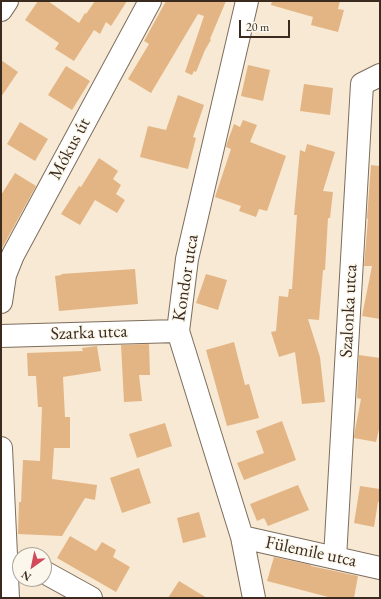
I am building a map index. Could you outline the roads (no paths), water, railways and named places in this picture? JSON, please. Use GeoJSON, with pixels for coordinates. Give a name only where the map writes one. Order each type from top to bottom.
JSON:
{"type":"FeatureCollection","features":[{"type":"Feature","properties":{"kind":"street"},"geometry":{"type":"LineString","coordinates":[[1,10],[7,1]]}},
{"type":"Feature","properties":{"kind":"street","name":"Mókus út"},"geometry":{"type":"LineString","coordinates":[[1,302],[5,275],[13,255],[150,1]]}},
{"type":"Feature","properties":{"kind":"street","name":"Kondor utca"},"geometry":{"type":"LineString","coordinates":[[247,1],[187,259],[178,331],[242,537],[254,598]]}},
{"type":"Feature","properties":{"kind":"street","name":"Szalonka utca"},"geometry":{"type":"LineString","coordinates":[[335,558],[362,84],[380,75]]}},
{"type":"Feature","properties":{"kind":"street","name":"Szarka utca"},"geometry":{"type":"LineString","coordinates":[[1,336],[178,331]]}},
{"type":"Feature","properties":{"kind":"street"},"geometry":{"type":"LineString","coordinates":[[1,448],[12,547]]}},
{"type":"Feature","properties":{"kind":"street","name":"Fülemile utca"},"geometry":{"type":"LineString","coordinates":[[242,537],[380,568]]}},
{"type":"Feature","properties":{"kind":"street"},"geometry":{"type":"LineString","coordinates":[[8,598],[12,564]]}},
{"type":"Feature","properties":{"kind":"street"},"geometry":{"type":"LineString","coordinates":[[52,576],[91,598]]}}]}
